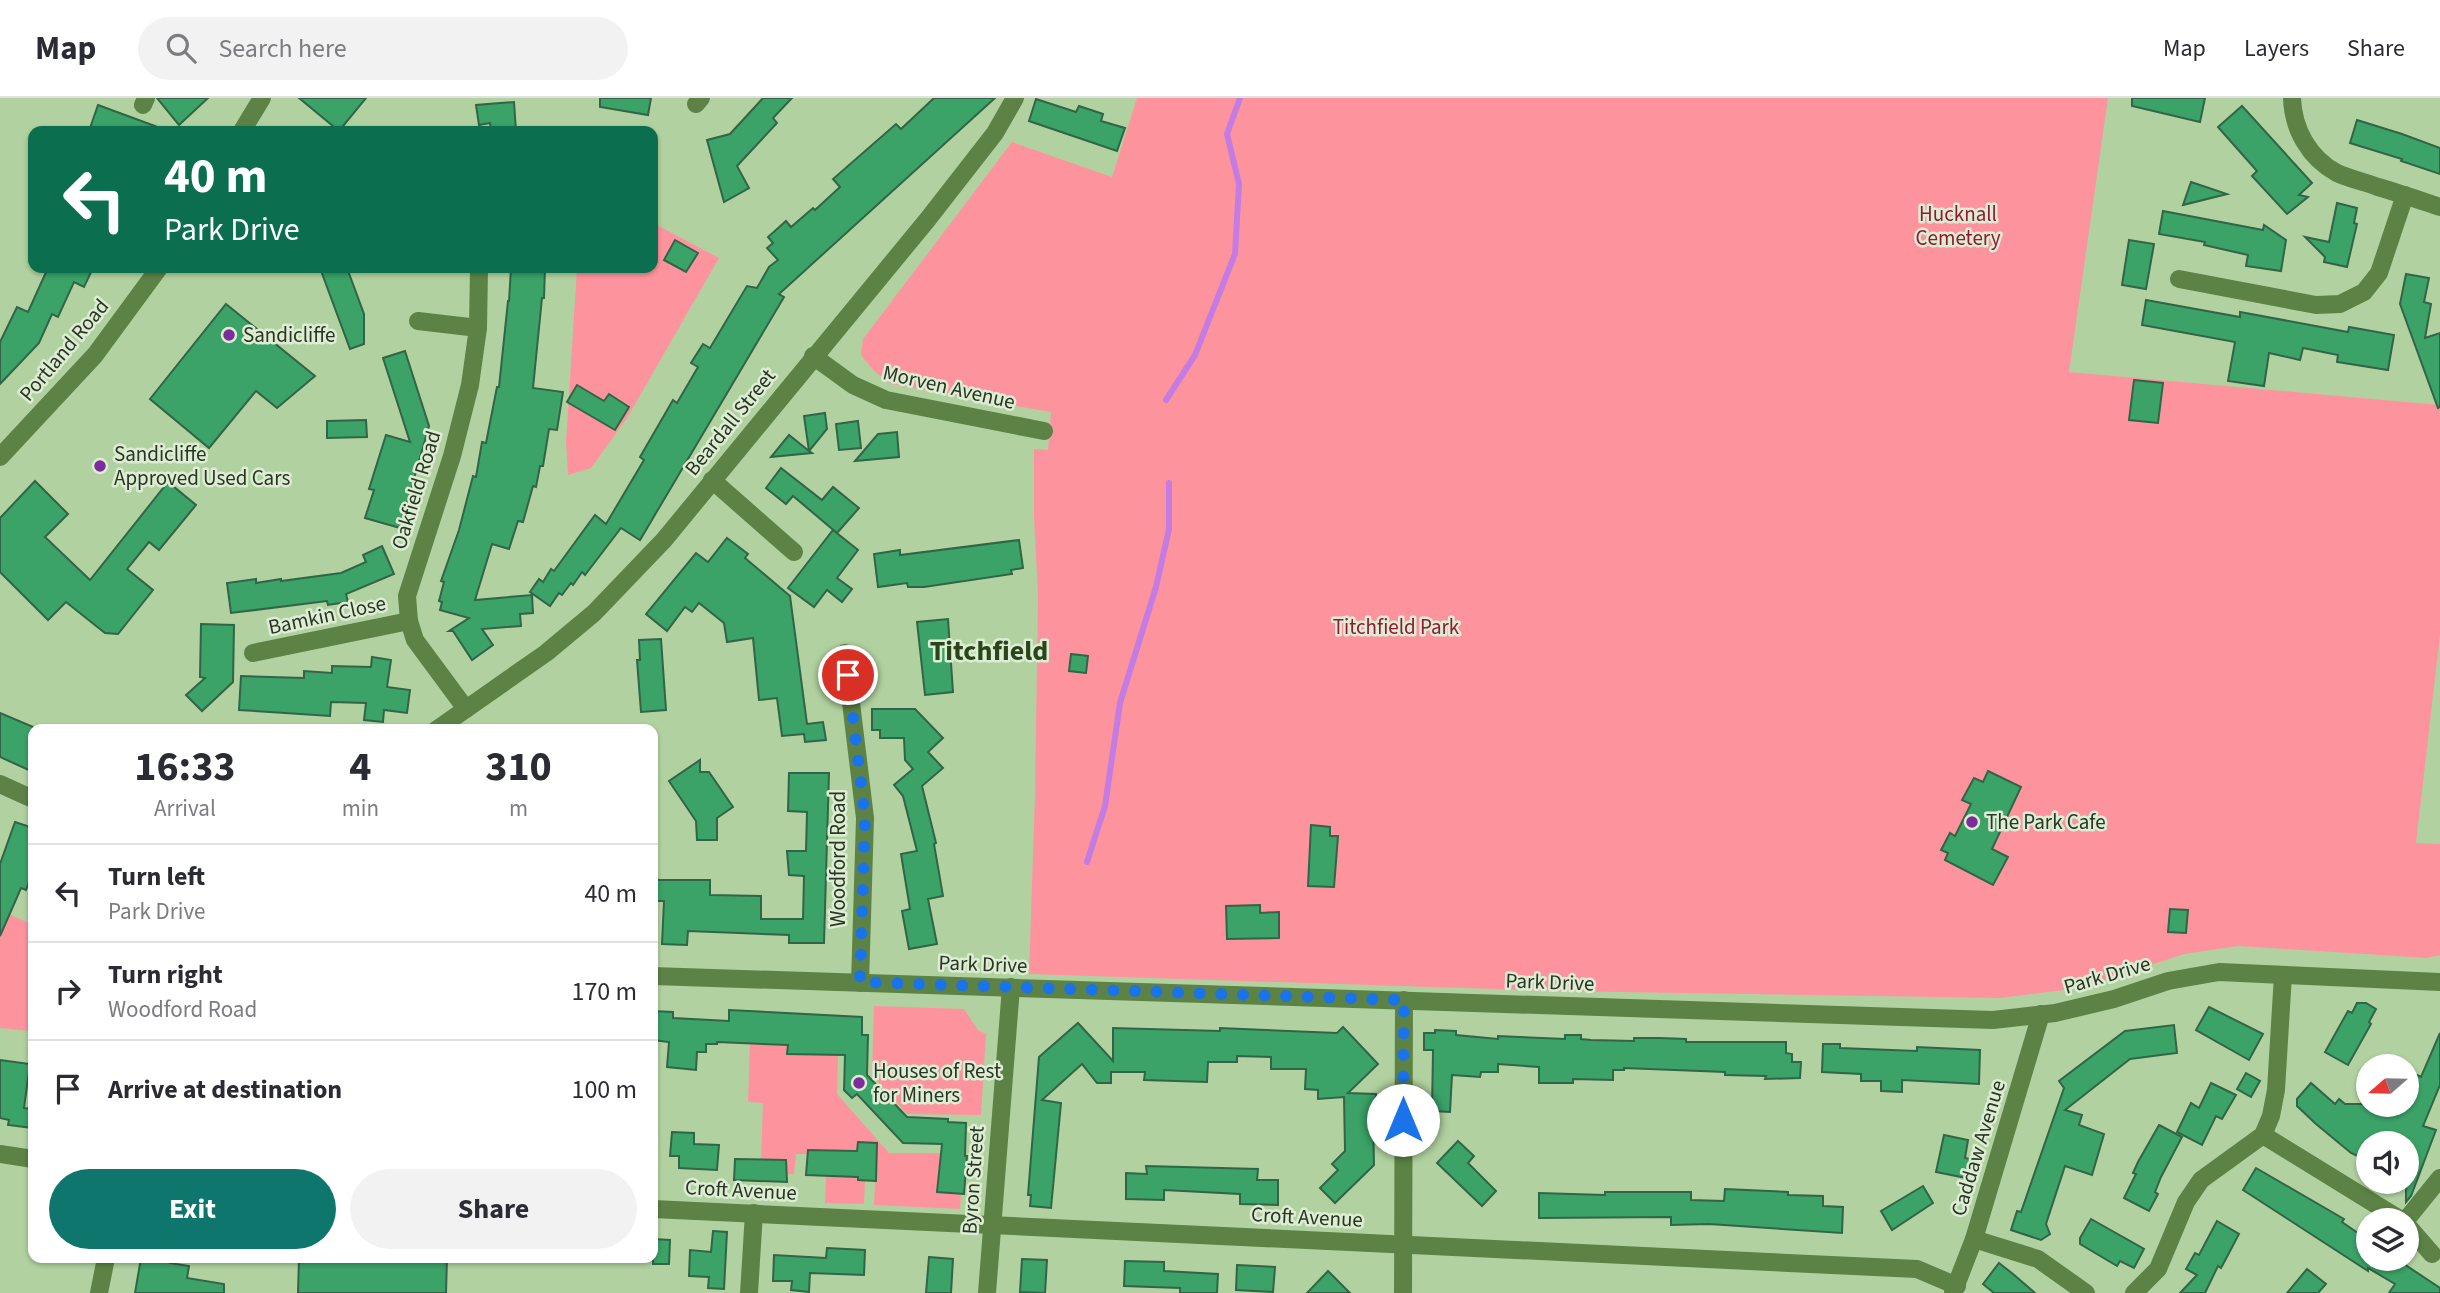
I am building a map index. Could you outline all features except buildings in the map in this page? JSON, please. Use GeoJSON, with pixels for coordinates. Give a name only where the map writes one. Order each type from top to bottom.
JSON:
{"type":"FeatureCollection","features":[{"type":"Feature","properties":{"kind":"street"},"geometry":{"type":"LineString","coordinates":[[245,126],[262,98]]}},
{"type":"Feature","properties":{"kind":"street","name":"Beardall Street"},"geometry":{"type":"LineString","coordinates":[[445,724],[546,653],[594,612],[664,540],[928,219],[995,133],[1015,98]]}},
{"type":"Feature","properties":{"kind":"street"},"geometry":{"type":"LineString","coordinates":[[2292,98],[2292,113],[2298,132],[2322,162],[2337,173],[2440,207]]}},
{"type":"Feature","properties":{"kind":"street"},"geometry":{"type":"LineString","coordinates":[[2179,279],[2316,305],[2340,304],[2364,292],[2379,273],[2404,195]]}},
{"type":"Feature","properties":{"kind":"street","name":"Portland Road"},"geometry":{"type":"LineString","coordinates":[[0,457],[95,355],[155,273]]}},
{"type":"Feature","properties":{"kind":"street","name":"Oakfield Road"},"geometry":{"type":"LineString","coordinates":[[466,709],[415,640],[409,621],[407,596],[452,456],[470,386],[478,328],[479,273]]}},
{"type":"Feature","properties":{"kind":"street"},"geometry":{"type":"LineString","coordinates":[[418,321],[478,328]]}},
{"type":"Feature","properties":{"kind":"street","name":"Morven Avenue"},"geometry":{"type":"LineString","coordinates":[[813,356],[853,385],[886,400],[1044,431]]}},
{"type":"Feature","properties":{"kind":"street"},"geometry":{"type":"LineString","coordinates":[[712,480],[794,552]]}},
{"type":"Feature","properties":{"kind":"street","name":"Bamkin Close"},"geometry":{"type":"LineString","coordinates":[[253,653],[409,621]]}},
{"type":"Feature","properties":{"kind":"street","name":"Woodford Road"},"geometry":{"type":"LineString","coordinates":[[845,653],[865,818],[860,982]]}},
{"type":"Feature","properties":{"kind":"street"},"geometry":{"type":"LineString","coordinates":[[0,784],[28,797]]}},
{"type":"Feature","properties":{"kind":"street","name":"Park Drive"},"geometry":{"type":"LineString","coordinates":[[658,976],[1993,1020],[2082,1008],[2168,981],[2219,972],[2440,982]]}},
{"type":"Feature","properties":{"kind":"street"},"geometry":{"type":"LineString","coordinates":[[2134,1293],[2158,1269],[2186,1202],[2201,1180],[2263,1135],[2271,1116],[2276,1090],[2283,975]]}},
{"type":"Feature","properties":{"kind":"street","name":"Byron Street"},"geometry":{"type":"LineString","coordinates":[[988,1293],[1011,987]]}},
{"type":"Feature","properties":{"kind":"street"},"geometry":{"type":"LineString","coordinates":[[1403,1293],[1404,1000]]}},
{"type":"Feature","properties":{"kind":"street","name":"Caddaw Avenue"},"geometry":{"type":"LineString","coordinates":[[1955,1289],[1974,1239],[2041,1014]]}},
{"type":"Feature","properties":{"kind":"street"},"geometry":{"type":"LineString","coordinates":[[2263,1135],[2382,1208]]}},
{"type":"Feature","properties":{"kind":"street"},"geometry":{"type":"LineString","coordinates":[[0,1154],[28,1158]]}},
{"type":"Feature","properties":{"kind":"street"},"geometry":{"type":"LineString","coordinates":[[2417,1208],[2440,1178]]}},
{"type":"Feature","properties":{"kind":"street","name":"Croft Avenue"},"geometry":{"type":"LineString","coordinates":[[658,1209],[1917,1269],[1955,1289]]}},
{"type":"Feature","properties":{"kind":"street"},"geometry":{"type":"LineString","coordinates":[[749,1293],[754,1213]]}},
{"type":"Feature","properties":{"kind":"street"},"geometry":{"type":"LineString","coordinates":[[2419,1238],[2432,1254]]}},
{"type":"Feature","properties":{"kind":"street"},"geometry":{"type":"LineString","coordinates":[[1974,1239],[2038,1259],[2086,1293]]}},
{"type":"Feature","properties":{"kind":"street"},"geometry":{"type":"LineString","coordinates":[[99,1293],[105,1263]]}},
{"type":"Feature","properties":{"kind":"green space","name":"Titchfield Park"},"geometry":{"type":"Polygon","coordinates":[[[1137,98],[2108,98],[2069,372],[2440,405],[2440,635],[2416,843],[2440,844],[2440,955],[2427,958],[2238,946],[2184,954],[2109,979],[2064,990],[2000,998],[1553,991],[1029,974],[1038,595],[1034,449],[1048,450],[1051,412],[891,384],[874,371],[861,355],[863,339],[1012,142],[1112,177],[1137,98]]]}},
{"type":"Feature","properties":{"kind":"green space"},"geometry":{"type":"Polygon","coordinates":[[[658,226],[719,258],[627,418],[591,468],[568,475],[566,442],[577,273],[658,273],[658,226]]]}},
{"type":"Feature","properties":{"kind":"green space"},"geometry":{"type":"Polygon","coordinates":[[[0,910],[28,923],[28,1031],[0,1028],[0,910]]]}},
{"type":"Feature","properties":{"kind":"green space"},"geometry":{"type":"Polygon","coordinates":[[[874,1006],[964,1009],[978,1030],[986,1034],[981,1115],[907,1114],[872,1075],[874,1006]]]}},
{"type":"Feature","properties":{"kind":"green space"},"geometry":{"type":"Polygon","coordinates":[[[788,1023],[788,1054],[838,1055],[837,1094],[889,1153],[942,1153],[961,1194],[960,1209],[874,1205],[877,1143],[865,1180],[864,1204],[825,1203],[826,1176],[846,1151],[808,1150],[807,1154],[796,1154],[794,1174],[787,1174],[787,1161],[761,1160],[763,1103],[748,1102],[750,1043],[788,1023]]]}},
{"type":"Feature","properties":{"kind":"waterway"},"geometry":{"type":"LineString","coordinates":[[1166,400],[1195,355],[1235,254],[1239,184],[1227,134],[1240,98]]}},
{"type":"Feature","properties":{"kind":"waterway"},"geometry":{"type":"LineString","coordinates":[[1087,862],[1105,806],[1120,703],[1156,587],[1169,529],[1169,483]]}},
{"type":"Feature","properties":{"kind":"place","name":"Sandicliffe"},"geometry":{"type":"Point","coordinates":[229,335]}},
{"type":"Feature","properties":{"kind":"place","name":"Sandicliffe Approved Used Cars"},"geometry":{"type":"Point","coordinates":[100,466]}},
{"type":"Feature","properties":{"kind":"place","name":"The Park Cafe"},"geometry":{"type":"Point","coordinates":[1972,822]}},
{"type":"Feature","properties":{"kind":"place","name":"Houses of Rest for Miners"},"geometry":{"type":"Point","coordinates":[859,1083]}},
{"type":"Feature","properties":{"kind":"district","name":"Titchfield"},"geometry":{"type":"Point","coordinates":[989,650]}},
{"type":"Feature","properties":{"kind":"route"},"geometry":{"type":"LineString","coordinates":[[848,675],[865,818],[860,982],[1404,1000],[1403,1120]]}},
{"type":"Feature","properties":{"kind":"park label","name":"Hucknall Cemetery"},"geometry":{"type":"Point","coordinates":[1958,226]}}]}
